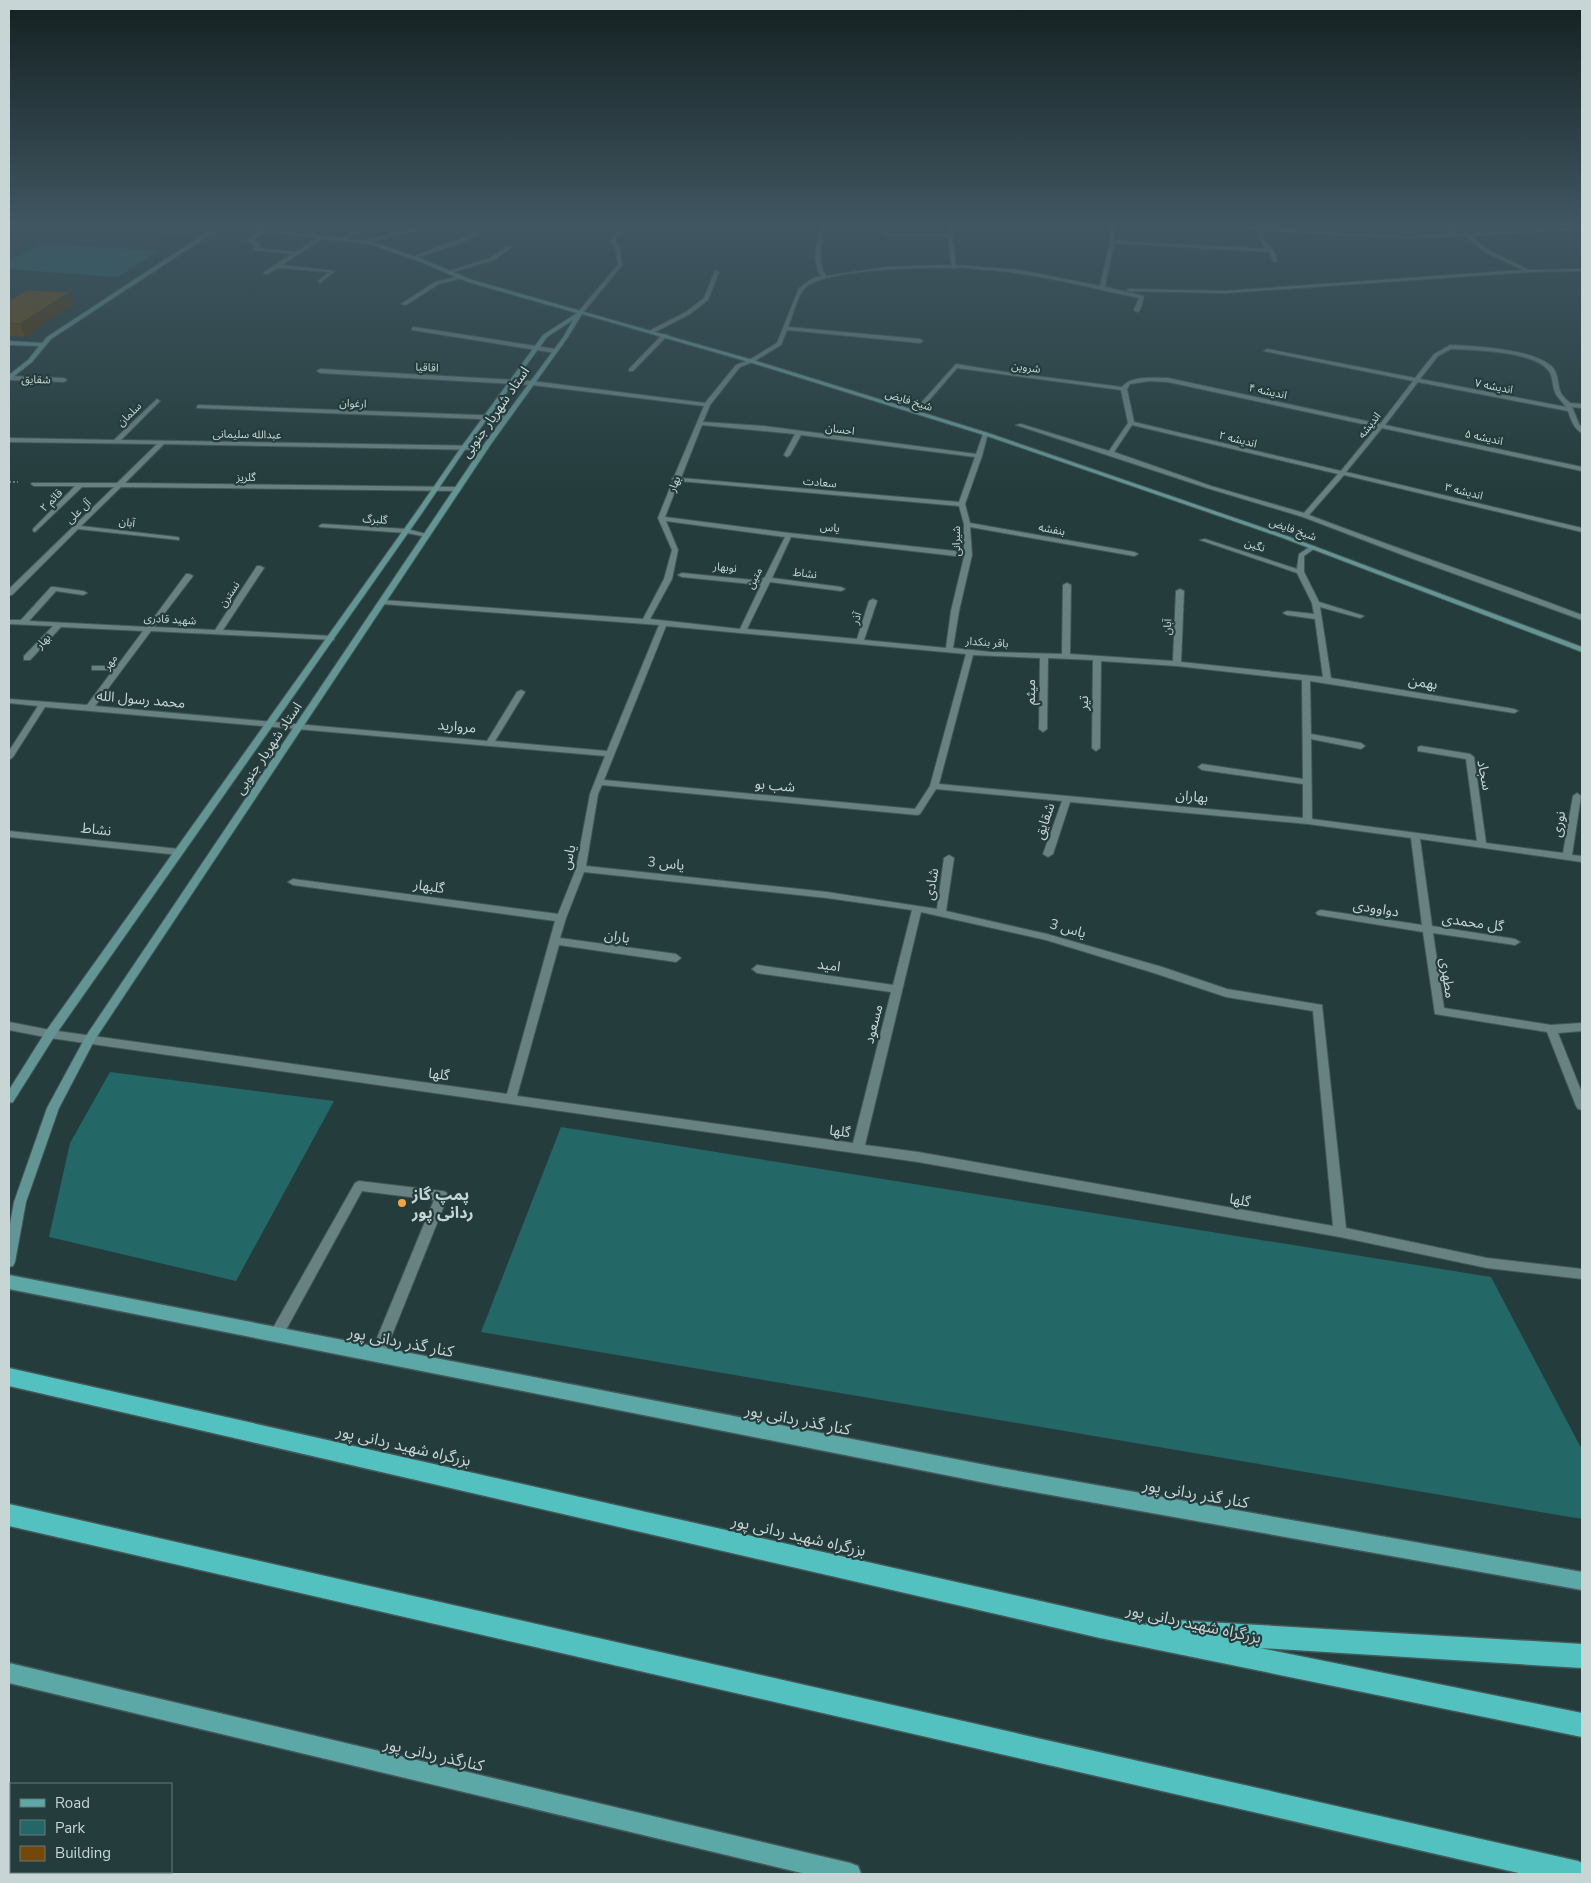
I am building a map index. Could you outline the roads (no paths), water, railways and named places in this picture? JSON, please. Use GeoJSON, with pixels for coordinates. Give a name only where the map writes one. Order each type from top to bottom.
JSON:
{"type":"FeatureCollection","features":[{"type":"Feature","properties":{"kind":"highway","name":"بزرگراه شهید ردانی پور"},"geometry":{"type":"LineString","coordinates":[[9,1378],[1100,1626],[1582,1725]]}},
{"type":"Feature","properties":{"kind":"highway"},"geometry":{"type":"LineString","coordinates":[[9,1515],[1578,1874]]}},
{"type":"Feature","properties":{"kind":"highway"},"geometry":{"type":"LineString","coordinates":[[1100,1626],[1582,1656]]}},
{"type":"Feature","properties":{"kind":"main road","name":"کنار گذر ردانی پور"},"geometry":{"type":"LineString","coordinates":[[9,1282],[1001,1477],[1582,1581]]}},
{"type":"Feature","properties":{"kind":"main road","name":"کنارگذر ردانی پور"},"geometry":{"type":"LineString","coordinates":[[9,1673],[850,1874]]}},
{"type":"Feature","properties":{"kind":"street"},"geometry":{"type":"LineString","coordinates":[[9,378],[30,361],[49,338],[89,312]]}},
{"type":"Feature","properties":{"kind":"street","name":"شیخ فایض"},"geometry":{"type":"LineString","coordinates":[[576,312],[665,335],[986,434],[1313,547],[1582,650]]}},
{"type":"Feature","properties":{"kind":"street"},"geometry":{"type":"LineString","coordinates":[[651,332],[690,312]]}},
{"type":"Feature","properties":{"kind":"street","name":"بهار"},"geometry":{"type":"LineString","coordinates":[[661,518],[675,479],[707,405],[738,366],[752,361],[779,344],[791,312]]}},
{"type":"Feature","properties":{"kind":"street","name":"استاد شهریار جنوبی"},"geometry":{"type":"LineString","coordinates":[[9,1099],[50,1034],[407,531],[464,447],[545,336],[580,313]]}},
{"type":"Feature","properties":{"kind":"street","name":"استاد شهریار جنوبی"},"geometry":{"type":"LineString","coordinates":[[9,1262],[20,1202],[53,1108],[90,1039],[485,448],[580,313]]}},
{"type":"Feature","properties":{"kind":"street"},"geometry":{"type":"LineString","coordinates":[[785,328],[920,341]]}},
{"type":"Feature","properties":{"kind":"street"},"geometry":{"type":"LineString","coordinates":[[414,329],[555,351]]}},
{"type":"Feature","properties":{"kind":"street"},"geometry":{"type":"LineString","coordinates":[[631,370],[665,335]]}},
{"type":"Feature","properties":{"kind":"street"},"geometry":{"type":"LineString","coordinates":[[9,343],[43,345]]}},
{"type":"Feature","properties":{"kind":"street","name":"اندیشه"},"geometry":{"type":"LineString","coordinates":[[1305,516],[1381,426],[1436,355],[1450,347],[1504,352],[1538,360],[1552,370],[1558,393],[1569,408]]}},
{"type":"Feature","properties":{"kind":"street","name":"اندیشه ۷"},"geometry":{"type":"LineString","coordinates":[[1267,351],[1416,381],[1569,408],[1582,406]]}},
{"type":"Feature","properties":{"kind":"street","name":"شروین"},"geometry":{"type":"LineString","coordinates":[[916,412],[956,366],[1124,389]]}},
{"type":"Feature","properties":{"kind":"street","name":"اقاقیا"},"geometry":{"type":"LineString","coordinates":[[320,371],[513,381],[707,405]]}},
{"type":"Feature","properties":{"kind":"street","name":"شقایق"},"geometry":{"type":"LineString","coordinates":[[9,378],[64,380]]}},
{"type":"Feature","properties":{"kind":"street","name":"اندیشه ۴"},"geometry":{"type":"LineString","coordinates":[[1124,389],[1128,382],[1150,379],[1168,380],[1381,426]]}},
{"type":"Feature","properties":{"kind":"street"},"geometry":{"type":"LineString","coordinates":[[1110,453],[1130,423],[1124,389]]}},
{"type":"Feature","properties":{"kind":"street","name":"سلمان"},"geometry":{"type":"LineString","coordinates":[[115,442],[157,401]]}},
{"type":"Feature","properties":{"kind":"street","name":"ارغوان"},"geometry":{"type":"LineString","coordinates":[[199,407],[506,418]]}},
{"type":"Feature","properties":{"kind":"street"},"geometry":{"type":"LineString","coordinates":[[1569,408],[1576,424],[1582,431]]}},
{"type":"Feature","properties":{"kind":"street","name":"احسان"},"geometry":{"type":"LineString","coordinates":[[699,423],[979,456]]}},
{"type":"Feature","properties":{"kind":"street","name":"اندیشه ۲"},"geometry":{"type":"LineString","coordinates":[[1130,423],[1341,474]]}},
{"type":"Feature","properties":{"kind":"street","name":"شیخ فایض"},"geometry":{"type":"LineString","coordinates":[[1019,425],[1305,516],[1582,618]]}},
{"type":"Feature","properties":{"kind":"street","name":"اندیشه ۵"},"geometry":{"type":"LineString","coordinates":[[1381,426],[1582,468]]}},
{"type":"Feature","properties":{"kind":"street"},"geometry":{"type":"LineString","coordinates":[[787,455],[799,434]]}},
{"type":"Feature","properties":{"kind":"street"},"geometry":{"type":"LineString","coordinates":[[962,504],[986,434]]}},
{"type":"Feature","properties":{"kind":"street","name":"عبدالله سلیمانی"},"geometry":{"type":"LineString","coordinates":[[9,440],[485,448]]}},
{"type":"Feature","properties":{"kind":"street","name":"آل علی"},"geometry":{"type":"LineString","coordinates":[[9,593],[162,443]]}},
{"type":"Feature","properties":{"kind":"street","name":"اندیشه ۳"},"geometry":{"type":"LineString","coordinates":[[1341,474],[1582,530]]}},
{"type":"Feature","properties":{"kind":"street","name":"سعادت"},"geometry":{"type":"LineString","coordinates":[[675,479],[962,504]]}},
{"type":"Feature","properties":{"kind":"street","name":"گلریز"},"geometry":{"type":"LineString","coordinates":[[34,484],[458,489]]}},
{"type":"Feature","properties":{"kind":"street","name":"قائم ۲"},"geometry":{"type":"LineString","coordinates":[[35,530],[80,485]]}},
{"type":"Feature","properties":{"kind":"street","name":"شیرانی"},"geometry":{"type":"LineString","coordinates":[[949,650],[955,611],[968,555],[967,524],[962,504]]}},
{"type":"Feature","properties":{"kind":"street"},"geometry":{"type":"LineString","coordinates":[[645,621],[668,579],[676,550],[661,518]]}},
{"type":"Feature","properties":{"kind":"street","name":"یاس"},"geometry":{"type":"LineString","coordinates":[[661,518],[789,536],[968,555]]}},
{"type":"Feature","properties":{"kind":"street","name":"بنفشه"},"geometry":{"type":"LineString","coordinates":[[967,524],[1134,554]]}},
{"type":"Feature","properties":{"kind":"street","name":"گلبرگ"},"geometry":{"type":"LineString","coordinates":[[322,526],[427,534]]}},
{"type":"Feature","properties":{"kind":"street","name":"آبان"},"geometry":{"type":"LineString","coordinates":[[76,527],[177,539]]}},
{"type":"Feature","properties":{"kind":"street","name":"متین"},"geometry":{"type":"LineString","coordinates":[[742,632],[765,581],[789,536]]}},
{"type":"Feature","properties":{"kind":"street","name":"نگین"},"geometry":{"type":"LineString","coordinates":[[1202,540],[1300,572]]}},
{"type":"Feature","properties":{"kind":"street"},"geometry":{"type":"LineString","coordinates":[[1313,547],[1301,555],[1300,572],[1316,603],[1327,680]]}},
{"type":"Feature","properties":{"kind":"street","name":"نسترن"},"geometry":{"type":"LineString","coordinates":[[217,633],[260,568]]}},
{"type":"Feature","properties":{"kind":"street","name":"نوبهار"},"geometry":{"type":"LineString","coordinates":[[682,575],[765,581]]}},
{"type":"Feature","properties":{"kind":"street","name":"مهر"},"geometry":{"type":"LineString","coordinates":[[89,708],[188,576]]}},
{"type":"Feature","properties":{"kind":"street","name":"نشاط"},"geometry":{"type":"LineString","coordinates":[[765,581],[841,589]]}},
{"type":"Feature","properties":{"kind":"street"},"geometry":{"type":"LineString","coordinates":[[1066,656],[1067,586]]}},
{"type":"Feature","properties":{"kind":"street"},"geometry":{"type":"LineString","coordinates":[[23,622],[54,589],[83,594]]}},
{"type":"Feature","properties":{"kind":"street","name":"آبان"},"geometry":{"type":"LineString","coordinates":[[1177,664],[1180,591]]}},
{"type":"Feature","properties":{"kind":"street","name":"آذر"},"geometry":{"type":"LineString","coordinates":[[860,642],[874,601]]}},
{"type":"Feature","properties":{"kind":"street","name":"باقر بنکدار"},"geometry":{"type":"LineString","coordinates":[[382,602],[645,621],[742,632],[970,652],[1066,656],[1177,664],[1327,680]]}},
{"type":"Feature","properties":{"kind":"street"},"geometry":{"type":"LineString","coordinates":[[1316,603],[1360,616]]}},
{"type":"Feature","properties":{"kind":"street"},"geometry":{"type":"LineString","coordinates":[[1288,613],[1318,617]]}},
{"type":"Feature","properties":{"kind":"street","name":"شهید قادری"},"geometry":{"type":"LineString","coordinates":[[9,622],[331,638]]}},
{"type":"Feature","properties":{"kind":"street","name":"بهار"},"geometry":{"type":"LineString","coordinates":[[27,658],[59,624]]}},
{"type":"Feature","properties":{"kind":"street","name":"یاس"},"geometry":{"type":"LineString","coordinates":[[511,1099],[561,918],[581,869],[594,794],[663,624]]}},
{"type":"Feature","properties":{"kind":"street"},"geometry":{"type":"LineString","coordinates":[[934,786],[970,652]]}},
{"type":"Feature","properties":{"kind":"street","name":"میثم"},"geometry":{"type":"LineString","coordinates":[[1043,729],[1044,655]]}},
{"type":"Feature","properties":{"kind":"street","name":"تیر"},"geometry":{"type":"LineString","coordinates":[[1096,748],[1097,658]]}},
{"type":"Feature","properties":{"kind":"street"},"geometry":{"type":"LineString","coordinates":[[95,668],[120,668]]}},
{"type":"Feature","properties":{"kind":"street"},"geometry":{"type":"LineString","coordinates":[[1306,678],[1308,821]]}},
{"type":"Feature","properties":{"kind":"street","name":"بهمن"},"geometry":{"type":"LineString","coordinates":[[1327,680],[1514,711]]}},
{"type":"Feature","properties":{"kind":"street"},"geometry":{"type":"LineString","coordinates":[[490,743],[521,692]]}},
{"type":"Feature","properties":{"kind":"street","name":"محمد رسول الله"},"geometry":{"type":"LineString","coordinates":[[9,701],[300,726]]}},
{"type":"Feature","properties":{"kind":"street"},"geometry":{"type":"LineString","coordinates":[[9,757],[44,704]]}},
{"type":"Feature","properties":{"kind":"street","name":"مروارید"},"geometry":{"type":"LineString","coordinates":[[300,726],[611,754]]}},
{"type":"Feature","properties":{"kind":"street"},"geometry":{"type":"LineString","coordinates":[[1307,736],[1361,746]]}},
{"type":"Feature","properties":{"kind":"street","name":"سجاد"},"geometry":{"type":"LineString","coordinates":[[1421,749],[1470,758],[1482,845]]}},
{"type":"Feature","properties":{"kind":"street"},"geometry":{"type":"LineString","coordinates":[[1202,767],[1307,782]]}},
{"type":"Feature","properties":{"kind":"street","name":"شب بو"},"geometry":{"type":"LineString","coordinates":[[599,782],[917,812],[934,786]]}},
{"type":"Feature","properties":{"kind":"street","name":"بهاران"},"geometry":{"type":"LineString","coordinates":[[934,786],[1308,821],[1582,859]]}},
{"type":"Feature","properties":{"kind":"street","name":"نوری"},"geometry":{"type":"LineString","coordinates":[[1567,856],[1577,796]]}},
{"type":"Feature","properties":{"kind":"street","name":"شقایق"},"geometry":{"type":"LineString","coordinates":[[1048,854],[1067,798]]}},
{"type":"Feature","properties":{"kind":"street","name":"نشاط"},"geometry":{"type":"LineString","coordinates":[[9,834],[179,852]]}},
{"type":"Feature","properties":{"kind":"street","name":"مطهری"},"geometry":{"type":"LineString","coordinates":[[1415,836],[1439,1012],[1551,1028]]}},
{"type":"Feature","properties":{"kind":"street","name":"شادی"},"geometry":{"type":"LineString","coordinates":[[940,913],[949,858]]}},
{"type":"Feature","properties":{"kind":"street","name":"یاس 3"},"geometry":{"type":"LineString","coordinates":[[581,869],[826,895],[917,908],[1047,937],[1158,970],[1226,993],[1318,1008],[1340,1232]]}},
{"type":"Feature","properties":{"kind":"street","name":"گلبهار"},"geometry":{"type":"LineString","coordinates":[[293,882],[561,918]]}},
{"type":"Feature","properties":{"kind":"street","name":"مسعود"},"geometry":{"type":"LineString","coordinates":[[858,1148],[917,908]]}},
{"type":"Feature","properties":{"kind":"street","name":"دواوودی"},"geometry":{"type":"LineString","coordinates":[[1321,913],[1428,930]]}},
{"type":"Feature","properties":{"kind":"street","name":"گل محمدی"},"geometry":{"type":"LineString","coordinates":[[1428,930],[1515,942]]}},
{"type":"Feature","properties":{"kind":"street","name":"باران"},"geometry":{"type":"LineString","coordinates":[[554,941],[676,958]]}},
{"type":"Feature","properties":{"kind":"street","name":"امید"},"geometry":{"type":"LineString","coordinates":[[757,969],[897,989]]}},
{"type":"Feature","properties":{"kind":"street","name":"گلها"},"geometry":{"type":"LineString","coordinates":[[9,1026],[50,1034],[918,1157],[1340,1232],[1487,1264],[1582,1274]]}},
{"type":"Feature","properties":{"kind":"street"},"geometry":{"type":"LineString","coordinates":[[1582,1027],[1551,1028],[1582,1106]]}},
{"type":"Feature","properties":{"kind":"street"},"geometry":{"type":"LineString","coordinates":[[276,1335],[359,1186],[442,1196],[376,1355]]}},
{"type":"Feature","properties":{"kind":"place","name":"پمپ گاز ردانی پور"},"geometry":{"type":"Point","coordinates":[402,1203]}}]}
